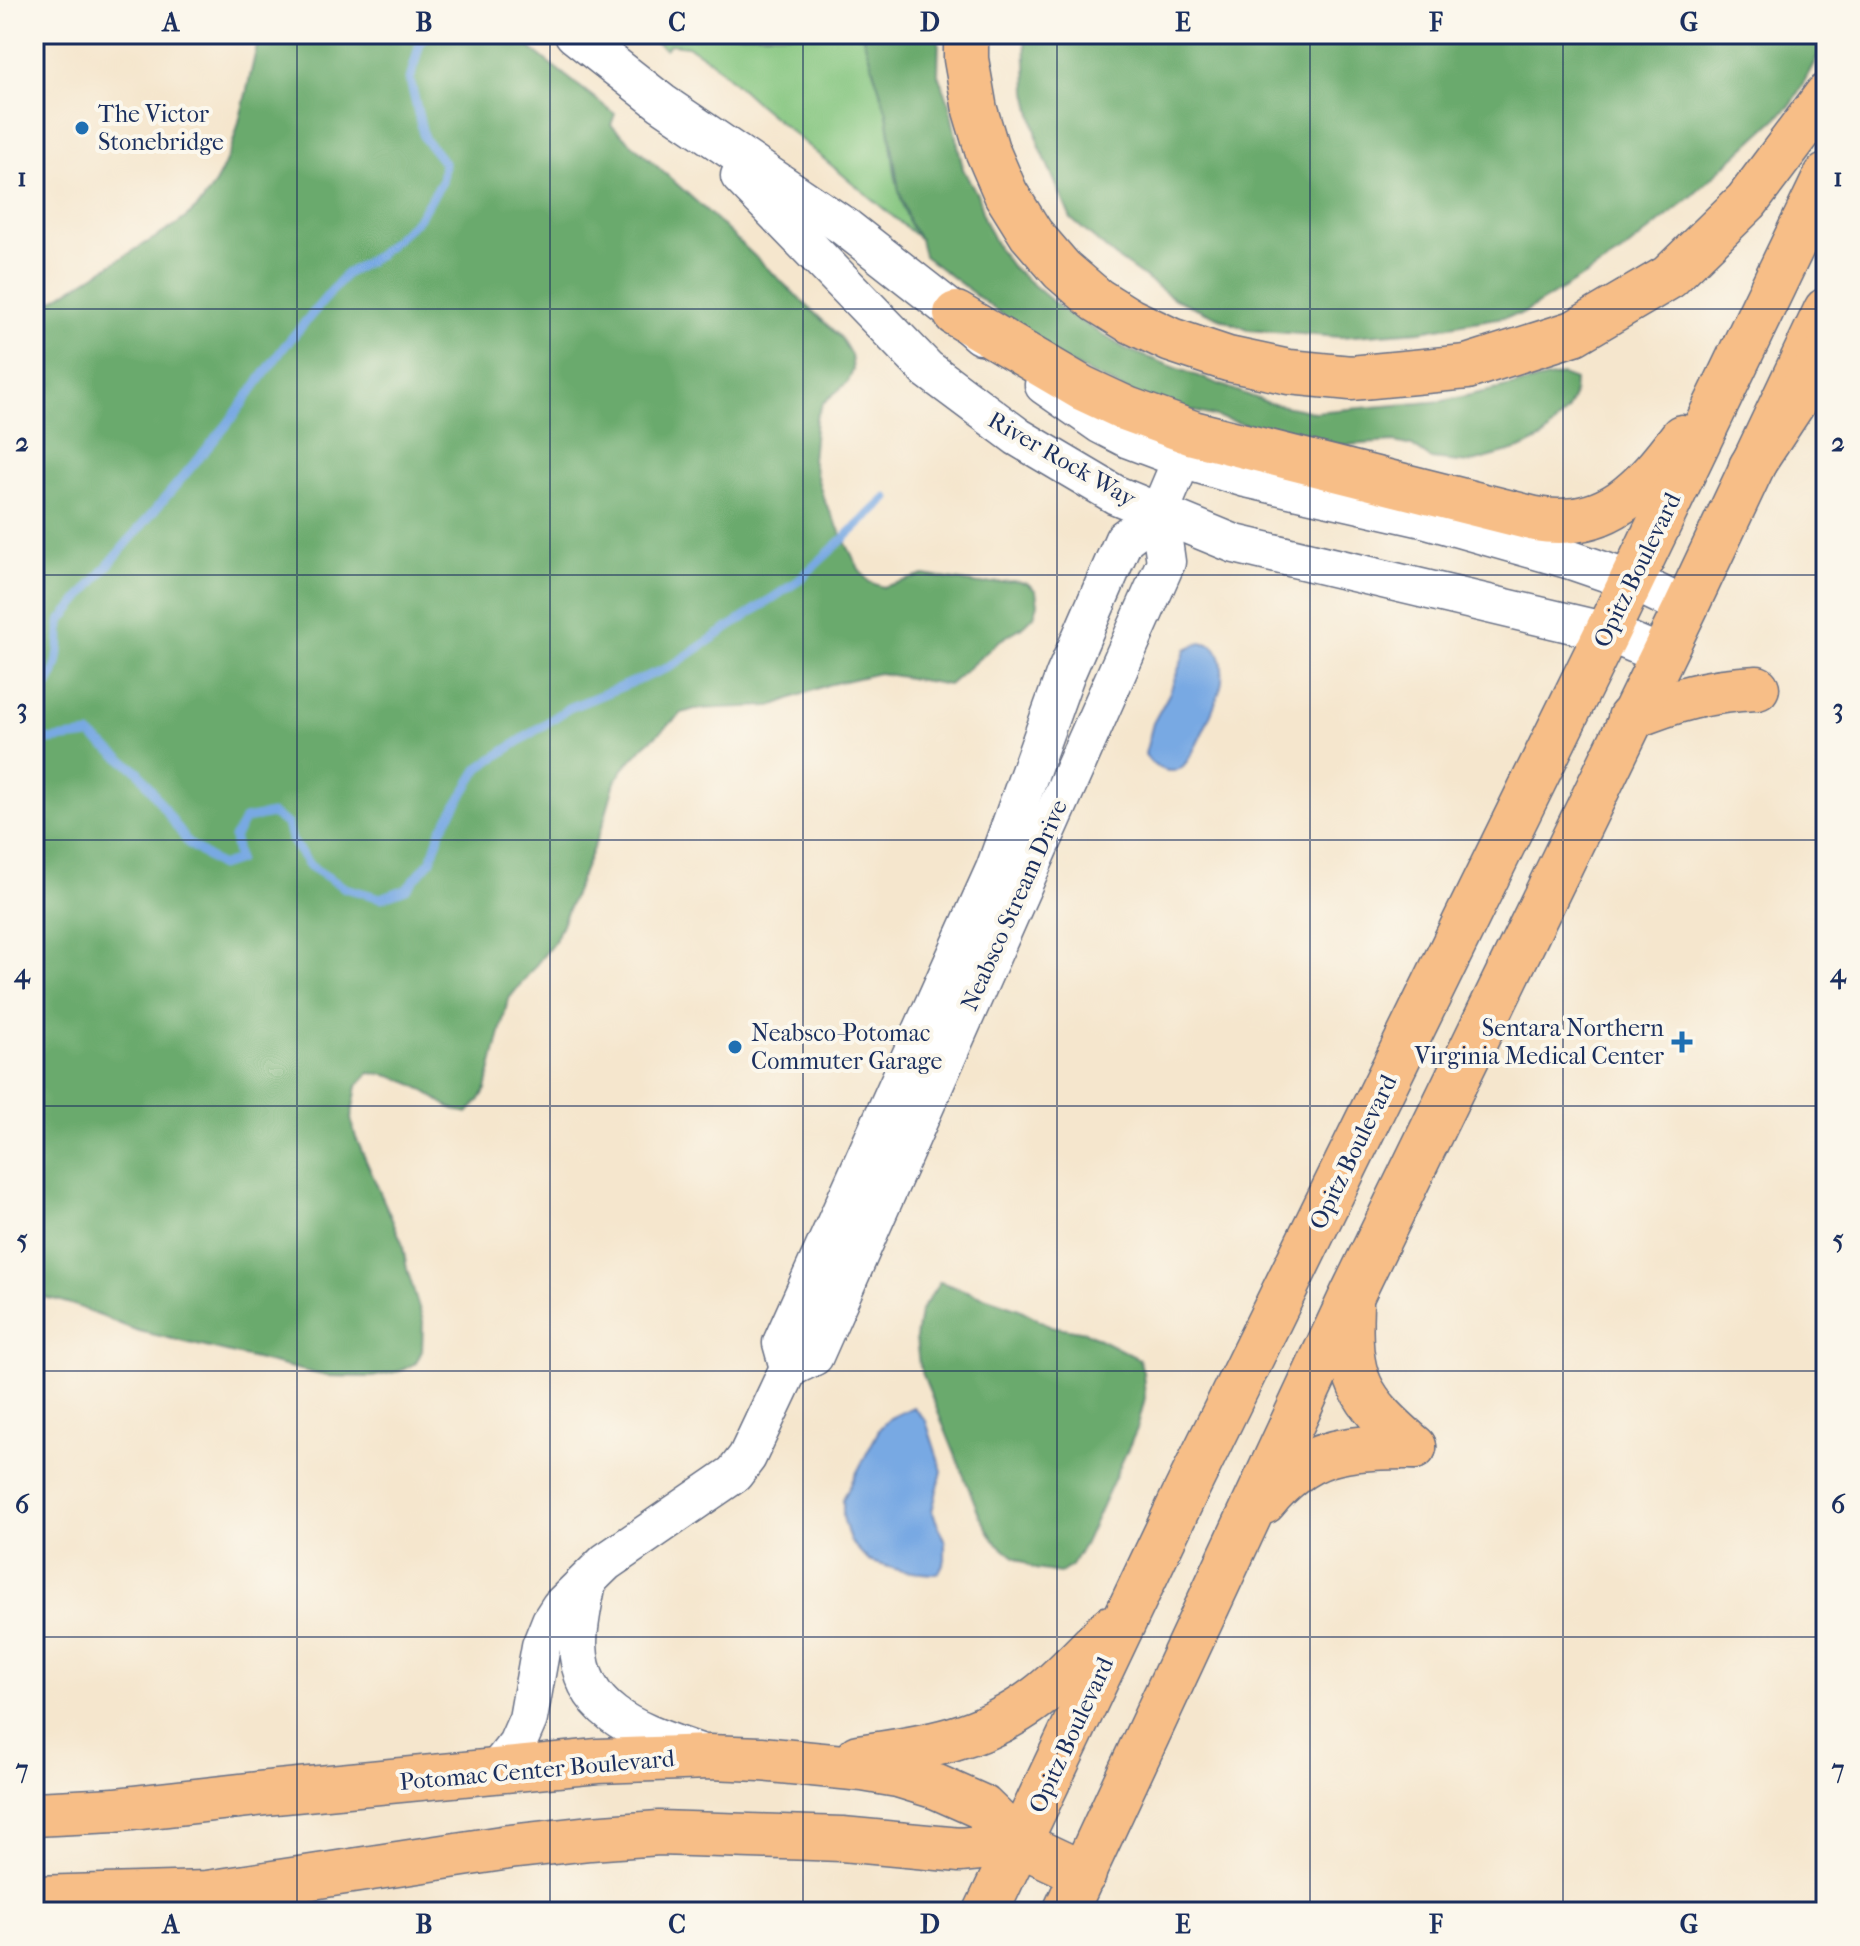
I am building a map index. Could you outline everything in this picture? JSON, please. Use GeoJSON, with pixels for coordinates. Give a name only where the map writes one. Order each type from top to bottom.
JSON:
{"type":"FeatureCollection","features":[{"type":"Feature","properties":{"kind":"main road"},"geometry":{"type":"LineString","coordinates":[[966,34],[966,59],[975,110],[987,150],[1014,208],[1031,234],[1062,270],[1097,300],[1171,340],[1228,359],[1274,369],[1351,378],[1467,367],[1574,333],[1669,277],[1747,201],[1826,96]]}},
{"type":"Feature","properties":{"kind":"main road","name":"Opitz Boulevard"},"geometry":{"type":"LineString","coordinates":[[986,1912],[1129,1610],[1632,581],[1826,176]]}},
{"type":"Feature","properties":{"kind":"main road"},"geometry":{"type":"LineString","coordinates":[[1074,1893],[1352,1295],[1686,607],[1826,310]]}},
{"type":"Feature","properties":{"kind":"main road"},"geometry":{"type":"LineString","coordinates":[[956,314],[1082,388],[1127,409],[1180,428],[1549,521],[1585,519],[1602,514],[1635,492],[1665,460],[1735,369]]}},
{"type":"Feature","properties":{"kind":"main road"},"geometry":{"type":"LineString","coordinates":[[1751,467],[1826,353]]}},
{"type":"Feature","properties":{"kind":"main road"},"geometry":{"type":"LineString","coordinates":[[1630,718],[1685,697],[1757,688]]}},
{"type":"Feature","properties":{"kind":"main road"},"geometry":{"type":"LineString","coordinates":[[1243,1530],[1282,1482],[1318,1458],[1346,1449],[1414,1447],[1377,1414],[1360,1385],[1350,1340],[1352,1295]]}},
{"type":"Feature","properties":{"kind":"main road"},"geometry":{"type":"LineString","coordinates":[[815,1763],[939,1745],[986,1727],[1039,1696],[1129,1610]]}},
{"type":"Feature","properties":{"kind":"main road","name":"Potomac Center Boulevard"},"geometry":{"type":"LineString","coordinates":[[34,1814],[115,1810],[598,1761],[709,1757],[815,1763],[898,1775],[937,1787],[982,1807],[1074,1893]]}},
{"type":"Feature","properties":{"kind":"main road"},"geometry":{"type":"LineString","coordinates":[[34,1898],[207,1893],[509,1847],[659,1833],[842,1839],[960,1850],[1020,1844]]}},
{"type":"Feature","properties":{"kind":"street","name":"River Rock Way"},"geometry":{"type":"LineString","coordinates":[[574,34],[662,103],[845,227],[956,314],[1001,354],[1100,424],[1129,439],[1246,478],[1427,519],[1571,560],[1632,581],[1686,607]]}},
{"type":"Feature","properties":{"kind":"street","name":"River Rock Way"},"geometry":{"type":"LineString","coordinates":[[662,103],[754,189],[927,369],[1018,437],[1116,495],[1235,544],[1607,632],[1662,655]]}},
{"type":"Feature","properties":{"kind":"street"},"geometry":{"type":"LineString","coordinates":[[1159,513],[1182,459]]}},
{"type":"Feature","properties":{"kind":"street","name":"Neabsco Stream Drive"},"geometry":{"type":"LineString","coordinates":[[495,1772],[517,1744],[528,1719],[537,1663],[551,1621],[568,1598],[606,1562],[734,1474],[747,1457],[789,1368],[782,1343],[995,869],[1071,661],[1124,539],[1159,513]]}},
{"type":"Feature","properties":{"kind":"street"},"geometry":{"type":"LineString","coordinates":[[587,1582],[579,1630],[579,1652],[585,1676],[598,1701],[625,1724],[709,1757]]}},
{"type":"Feature","properties":{"kind":"green space"},"geometry":{"type":"Polygon","coordinates":[[[260,34],[512,34],[615,114],[611,125],[841,338],[851,355],[853,370],[848,382],[823,403],[816,418],[812,460],[824,500],[859,569],[869,582],[883,587],[924,575],[980,584],[1012,581],[1027,583],[1036,591],[1038,604],[1034,616],[1025,625],[999,641],[949,685],[879,673],[827,685],[771,706],[695,709],[682,713],[623,769],[615,782],[603,824],[555,941],[508,1000],[486,1089],[479,1101],[468,1113],[462,1112],[407,1082],[369,1073],[357,1086],[351,1119],[356,1138],[402,1242],[423,1321],[422,1351],[416,1363],[400,1371],[372,1377],[326,1376],[139,1331],[75,1306],[34,1296],[34,312],[170,229],[203,201],[215,184],[233,143],[260,34]]]}},
{"type":"Feature","properties":{"kind":"green space"},"geometry":{"type":"Polygon","coordinates":[[[645,34],[862,34],[887,113],[903,207],[920,239],[711,61],[688,46],[670,44],[665,49],[645,34]]]}},
{"type":"Feature","properties":{"kind":"green space"},"geometry":{"type":"Polygon","coordinates":[[[862,34],[939,34],[938,75],[948,99],[963,169],[978,196],[984,220],[998,248],[1011,266],[1064,311],[1126,349],[1269,403],[1314,412],[1443,401],[1562,375],[1575,380],[1574,396],[1567,411],[1543,438],[1520,449],[1469,463],[1431,459],[1412,446],[1394,442],[1345,445],[1297,438],[1140,397],[1062,360],[924,256],[899,191],[887,113],[862,34]]]}},
{"type":"Feature","properties":{"kind":"green space"},"geometry":{"type":"Polygon","coordinates":[[[1025,34],[1826,34],[1826,41],[1792,104],[1691,197],[1623,252],[1522,314],[1420,331],[1340,337],[1248,330],[1175,299],[1117,258],[1071,219],[1039,145],[1027,92],[1025,34]]]}},
{"type":"Feature","properties":{"kind":"green space"},"geometry":{"type":"Polygon","coordinates":[[[940,1282],[1019,1309],[1051,1326],[1086,1332],[1139,1359],[1145,1398],[1137,1429],[1084,1545],[1070,1567],[1060,1573],[1035,1569],[1013,1556],[994,1540],[980,1516],[919,1365],[916,1338],[920,1312],[940,1282]]]}},
{"type":"Feature","properties":{"kind":"water"},"geometry":{"type":"Polygon","coordinates":[[[1201,642],[1214,646],[1219,653],[1222,669],[1220,689],[1187,761],[1177,770],[1166,770],[1156,766],[1145,754],[1153,723],[1169,694],[1186,649],[1201,642]]]}},
{"type":"Feature","properties":{"kind":"water"},"geometry":{"type":"Polygon","coordinates":[[[913,1407],[926,1421],[942,1471],[932,1511],[945,1542],[945,1560],[939,1572],[932,1574],[902,1571],[869,1561],[850,1541],[843,1517],[843,1499],[880,1428],[890,1418],[913,1407]]]}},
{"type":"Feature","properties":{"kind":"waterway"},"geometry":{"type":"LineString","coordinates":[[34,700],[54,673],[60,645],[60,622],[226,426],[284,347],[346,274],[377,256],[418,219],[442,182],[444,163],[424,138],[410,80],[420,43],[429,34]]}},
{"type":"Feature","properties":{"kind":"waterway"},"geometry":{"type":"LineString","coordinates":[[34,733],[48,740],[90,735],[139,772],[188,843],[220,866],[238,860],[234,838],[245,819],[272,814],[287,824],[292,841],[310,866],[345,888],[381,898],[406,889],[431,860],[441,830],[479,768],[569,708],[670,667],[798,581],[887,498]]}},
{"type":"Feature","properties":{"kind":"place","name":"The Victor Stonebridge"},"geometry":{"type":"Point","coordinates":[82,128]}},
{"type":"Feature","properties":{"kind":"place","name":"Sentara Northern Virginia Medical Center"},"geometry":{"type":"Point","coordinates":[1682,1042]}},
{"type":"Feature","properties":{"kind":"place","name":"Neabsco-Potomac Commuter Garage"},"geometry":{"type":"Point","coordinates":[735,1047]}}]}
